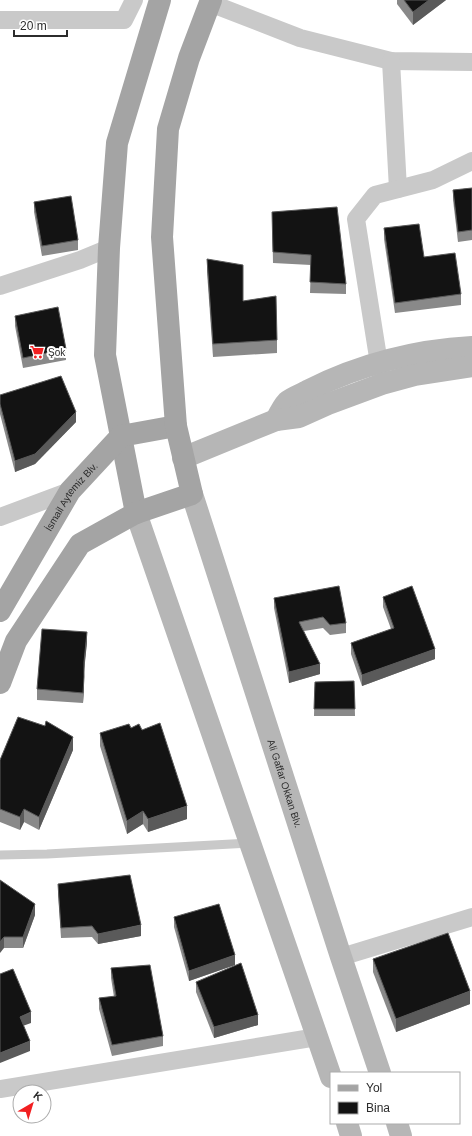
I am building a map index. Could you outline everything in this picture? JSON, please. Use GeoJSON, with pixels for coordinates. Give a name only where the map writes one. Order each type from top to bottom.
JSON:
{"type":"FeatureCollection","features":[{"type":"Feature","properties":{"kind":"main road"},"geometry":{"type":"LineString","coordinates":[[160,0],[117,143],[109,248],[105,356],[136,513],[330,1074]]}},
{"type":"Feature","properties":{"kind":"main road"},"geometry":{"type":"LineString","coordinates":[[0,683],[16,641],[80,544],[136,513],[192,494],[176,426],[162,237],[168,129],[188,58],[211,1]]}},
{"type":"Feature","properties":{"kind":"main road"},"geometry":{"type":"LineString","coordinates":[[183,458],[276,420],[299,417],[328,404],[381,374],[428,352],[472,347]]}},
{"type":"Feature","properties":{"kind":"main road"},"geometry":{"type":"LineString","coordinates":[[381,374],[415,375],[472,366]]}},
{"type":"Feature","properties":{"kind":"main road"},"geometry":{"type":"LineString","coordinates":[[121,436],[176,426]]}},
{"type":"Feature","properties":{"kind":"main road","name":"İsmail Aytemiz Blv."},"geometry":{"type":"LineString","coordinates":[[0,611],[70,491],[121,436]]}},
{"type":"Feature","properties":{"kind":"main road","name":"Ali Gaffar Okkan Blv."},"geometry":{"type":"LineString","coordinates":[[192,494],[341,958],[380,1072]]}},
{"type":"Feature","properties":{"kind":"main road"},"geometry":{"type":"LineString","coordinates":[[347,1124],[351,1136]]}},
{"type":"Feature","properties":{"kind":"main road"},"geometry":{"type":"LineString","coordinates":[[397,1124],[402,1136]]}},
{"type":"Feature","properties":{"kind":"street"},"geometry":{"type":"LineString","coordinates":[[0,20],[124,20],[134,0]]}},
{"type":"Feature","properties":{"kind":"street"},"geometry":{"type":"LineString","coordinates":[[211,1],[300,38],[391,61],[472,62]]}},
{"type":"Feature","properties":{"kind":"street"},"geometry":{"type":"LineString","coordinates":[[391,61],[398,189]]}},
{"type":"Feature","properties":{"kind":"street"},"geometry":{"type":"LineString","coordinates":[[381,374],[356,219],[375,195],[433,180],[472,161]]}},
{"type":"Feature","properties":{"kind":"street"},"geometry":{"type":"LineString","coordinates":[[0,286],[80,260],[109,248]]}},
{"type":"Feature","properties":{"kind":"street"},"geometry":{"type":"LineString","coordinates":[[0,517],[70,491]]}},
{"type":"Feature","properties":{"kind":"street"},"geometry":{"type":"LineString","coordinates":[[341,958],[472,917]]}},
{"type":"Feature","properties":{"kind":"street"},"geometry":{"type":"LineString","coordinates":[[0,1089],[317,1037]]}},
{"type":"Feature","properties":{"kind":"lane"},"geometry":{"type":"LineString","coordinates":[[0,855],[47,854],[250,843]]}},
{"type":"Feature","properties":{"kind":"building"},"geometry":{"type":"Polygon","coordinates":[[[404,0],[429,0],[413,12],[404,0]]]}},
{"type":"Feature","properties":{"kind":"building"},"geometry":{"type":"Polygon","coordinates":[[[472,188],[472,230],[458,232],[453,190],[472,188]]]}},
{"type":"Feature","properties":{"kind":"building"},"geometry":{"type":"Polygon","coordinates":[[[71,196],[78,240],[42,246],[34,202],[71,196]]]}},
{"type":"Feature","properties":{"kind":"building"},"geometry":{"type":"Polygon","coordinates":[[[337,207],[346,284],[310,282],[311,255],[273,252],[272,212],[337,207]]]}},
{"type":"Feature","properties":{"kind":"building"},"geometry":{"type":"Polygon","coordinates":[[[419,224],[424,257],[455,253],[461,294],[395,303],[384,228],[419,224]]]}},
{"type":"Feature","properties":{"kind":"building"},"geometry":{"type":"Polygon","coordinates":[[[207,259],[243,265],[243,301],[276,296],[277,340],[213,344],[207,259]]]}},
{"type":"Feature","properties":{"kind":"building"},"geometry":{"type":"Polygon","coordinates":[[[58,307],[66,349],[23,358],[15,316],[58,307]]]}},
{"type":"Feature","properties":{"kind":"building"},"geometry":{"type":"Polygon","coordinates":[[[61,376],[76,412],[35,454],[15,461],[0,404],[0,395],[61,376]]]}},
{"type":"Feature","properties":{"kind":"building"},"geometry":{"type":"Polygon","coordinates":[[[339,586],[346,623],[330,625],[323,617],[299,622],[320,664],[289,672],[274,598],[339,586]]]}},
{"type":"Feature","properties":{"kind":"building"},"geometry":{"type":"Polygon","coordinates":[[[412,586],[435,649],[362,675],[351,643],[394,628],[383,597],[412,586]]]}},
{"type":"Feature","properties":{"kind":"building"},"geometry":{"type":"Polygon","coordinates":[[[42,629],[87,632],[83,693],[37,689],[42,629]]]}},
{"type":"Feature","properties":{"kind":"building"},"geometry":{"type":"Polygon","coordinates":[[[354,681],[355,709],[314,709],[315,682],[354,681]]]}},
{"type":"Feature","properties":{"kind":"building"},"geometry":{"type":"Polygon","coordinates":[[[18,717],[45,726],[46,721],[73,737],[39,817],[24,809],[20,817],[0,809],[0,760],[18,717]]]}},
{"type":"Feature","properties":{"kind":"building"},"geometry":{"type":"Polygon","coordinates":[[[160,723],[187,806],[148,819],[143,811],[127,821],[100,733],[129,724],[131,728],[139,724],[142,730],[160,723]]]}},
{"type":"Feature","properties":{"kind":"building"},"geometry":{"type":"Polygon","coordinates":[[[130,875],[141,925],[98,934],[92,926],[61,928],[58,884],[130,875]]]}},
{"type":"Feature","properties":{"kind":"building"},"geometry":{"type":"Polygon","coordinates":[[[0,880],[35,904],[23,937],[4,937],[0,942],[0,880]]]}},
{"type":"Feature","properties":{"kind":"building"},"geometry":{"type":"Polygon","coordinates":[[[219,904],[235,955],[189,971],[174,917],[219,904]]]}},
{"type":"Feature","properties":{"kind":"building"},"geometry":{"type":"Polygon","coordinates":[[[448,933],[470,991],[396,1019],[373,959],[448,933]]]}},
{"type":"Feature","properties":{"kind":"building"},"geometry":{"type":"Polygon","coordinates":[[[241,963],[258,1015],[214,1027],[196,982],[241,963]]]}},
{"type":"Feature","properties":{"kind":"building"},"geometry":{"type":"Polygon","coordinates":[[[150,965],[163,1036],[112,1045],[99,998],[116,996],[111,968],[150,965]]]}},
{"type":"Feature","properties":{"kind":"building"},"geometry":{"type":"Polygon","coordinates":[[[13,969],[31,1012],[20,1017],[30,1041],[0,1053],[0,974],[13,969]]]}},
{"type":"Feature","properties":{"kind":"place","name":"Şok"},"geometry":{"type":"Point","coordinates":[37,352]}}]}
